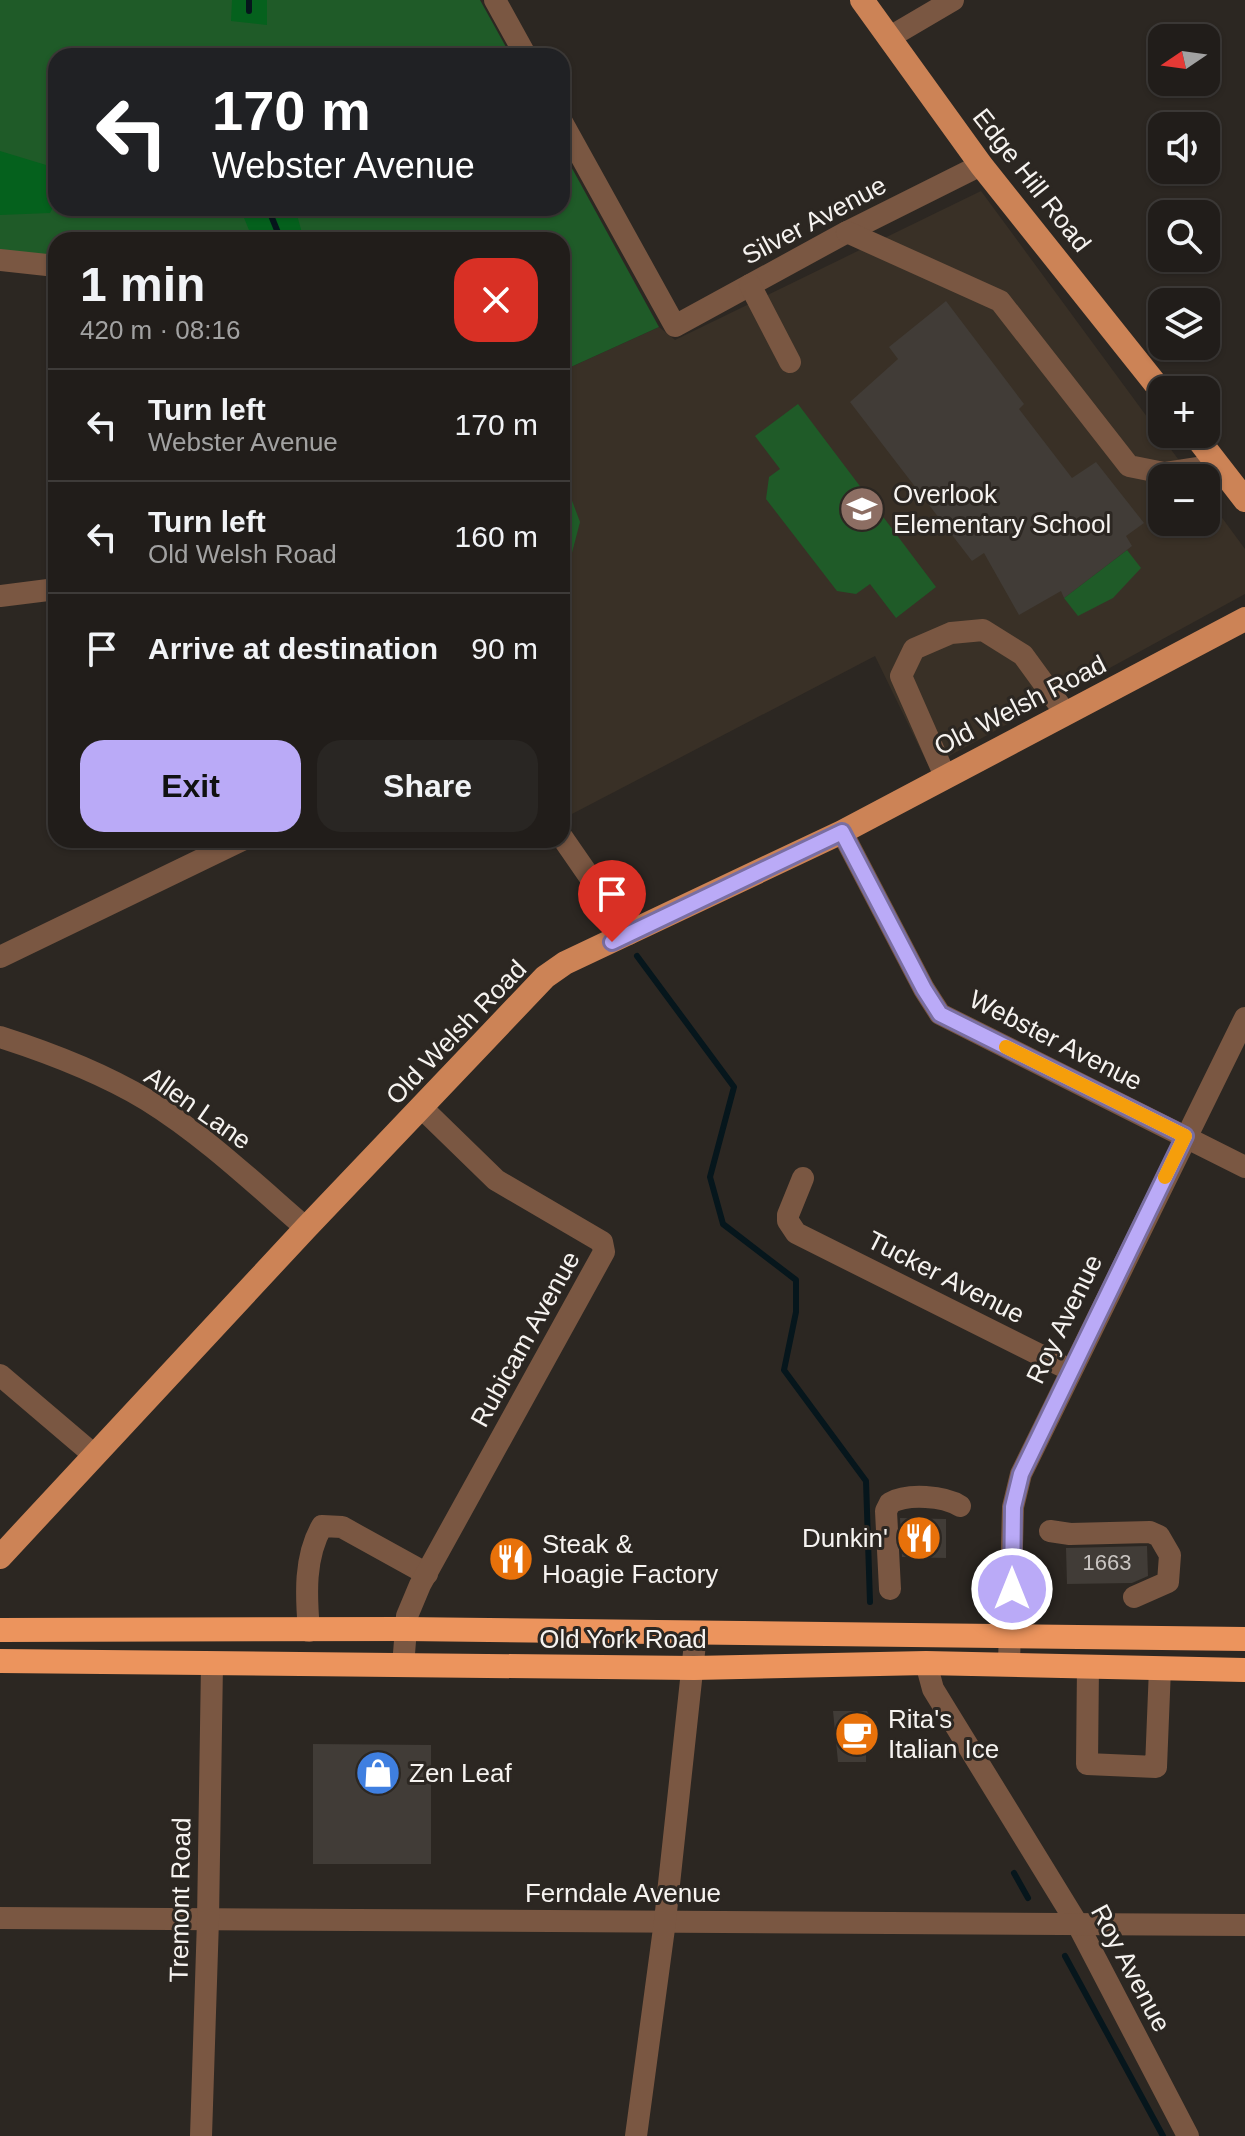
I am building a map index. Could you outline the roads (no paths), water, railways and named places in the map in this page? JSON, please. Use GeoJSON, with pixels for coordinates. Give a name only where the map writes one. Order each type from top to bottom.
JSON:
{"type":"FeatureCollection","features":[{"type":"Feature","properties":{"kind":"highway","name":"Old York Road"},"geometry":{"type":"LineString","coordinates":[[0,1630],[406,1629],[1245,1639]]}},
{"type":"Feature","properties":{"kind":"highway","name":"Old York Road"},"geometry":{"type":"LineString","coordinates":[[0,1661],[694,1668],[926,1663],[1245,1670]]}},
{"type":"Feature","properties":{"kind":"main road","name":"Edge Hill Road"},"geometry":{"type":"LineString","coordinates":[[862,0],[981,165],[1149,376]]}},
{"type":"Feature","properties":{"kind":"main road"},"geometry":{"type":"LineString","coordinates":[[1220,470],[1245,500]]}},
{"type":"Feature","properties":{"kind":"main road","name":"Old Welsh Road"},"geometry":{"type":"LineString","coordinates":[[0,1557],[545,977],[565,963],[842,832],[1245,619]]}},
{"type":"Feature","properties":{"kind":"street"},"geometry":{"type":"LineString","coordinates":[[495,0],[522,48]]}},
{"type":"Feature","properties":{"kind":"street"},"geometry":{"type":"LineString","coordinates":[[890,37],[953,0]]}},
{"type":"Feature","properties":{"kind":"street","name":"Silver Avenue"},"geometry":{"type":"LineString","coordinates":[[570,136],[675,326],[847,232],[981,165]]}},
{"type":"Feature","properties":{"kind":"street"},"geometry":{"type":"LineString","coordinates":[[847,232],[1000,301],[1129,466],[1148,470]]}},
{"type":"Feature","properties":{"kind":"street"},"geometry":{"type":"LineString","coordinates":[[0,260],[48,265]]}},
{"type":"Feature","properties":{"kind":"street"},"geometry":{"type":"LineString","coordinates":[[750,285],[790,362]]}},
{"type":"Feature","properties":{"kind":"street"},"geometry":{"type":"LineString","coordinates":[[0,596],[48,590]]}},
{"type":"Feature","properties":{"kind":"street"},"geometry":{"type":"LineString","coordinates":[[945,776],[901,676],[914,649],[951,633],[983,630],[1023,655],[1066,714]]}},
{"type":"Feature","properties":{"kind":"street","name":"Webster Avenue"},"geometry":{"type":"LineString","coordinates":[[842,832],[940,1014],[1245,1167]]}},
{"type":"Feature","properties":{"kind":"street"},"geometry":{"type":"LineString","coordinates":[[0,957],[225,848]]}},
{"type":"Feature","properties":{"kind":"street"},"geometry":{"type":"LineString","coordinates":[[570,848],[629,934]]}},
{"type":"Feature","properties":{"kind":"street","name":"Roy Avenue"},"geometry":{"type":"LineString","coordinates":[[1009,1664],[1012,1529],[1017,1488],[1070,1370],[1245,1018]]}},
{"type":"Feature","properties":{"kind":"street","name":"Allen Lane"},"geometry":{"type":"LineString","coordinates":[[0,1037],[51,1053],[147,1100],[216,1150],[306,1228]]}},
{"type":"Feature","properties":{"kind":"street","name":"Rubicam Avenue"},"geometry":{"type":"LineString","coordinates":[[403,1666],[407,1616],[427,1574],[604,1252],[602,1242],[496,1180],[422,1108]]}},
{"type":"Feature","properties":{"kind":"street","name":"Tucker Avenue"},"geometry":{"type":"LineString","coordinates":[[803,1178],[788,1215],[788,1221],[796,1233],[1070,1370]]}},
{"type":"Feature","properties":{"kind":"street"},"geometry":{"type":"LineString","coordinates":[[0,1375],[94,1455]]}},
{"type":"Feature","properties":{"kind":"street"},"geometry":{"type":"LineString","coordinates":[[890,1589],[886,1511],[890,1503],[912,1498],[949,1499],[960,1506]]}},
{"type":"Feature","properties":{"kind":"street"},"geometry":{"type":"LineString","coordinates":[[314,1630],[321,1561],[313,1550],[314,1540],[322,1526],[342,1527],[427,1574]]}},
{"type":"Feature","properties":{"kind":"street"},"geometry":{"type":"LineString","coordinates":[[1050,1531],[1070,1534],[1150,1532],[1159,1536],[1170,1555],[1168,1582],[1134,1597]]}},
{"type":"Feature","properties":{"kind":"street"},"geometry":{"type":"LineString","coordinates":[[636,2136],[665,1921],[696,1634]]}},
{"type":"Feature","properties":{"kind":"street","name":"Roy Avenue"},"geometry":{"type":"LineString","coordinates":[[926,1663],[933,1689],[1078,1925],[1188,2136]]}},
{"type":"Feature","properties":{"kind":"street","name":"Tremont Road"},"geometry":{"type":"LineString","coordinates":[[201,2136],[212,1664]]}},
{"type":"Feature","properties":{"kind":"street"},"geometry":{"type":"LineString","coordinates":[[1088,1666],[1087,1764],[1156,1767],[1160,1668]]}},
{"type":"Feature","properties":{"kind":"street","name":"Ferndale Avenue"},"geometry":{"type":"LineString","coordinates":[[0,1918],[1245,1925]]}},
{"type":"Feature","properties":{"kind":"waterway"},"geometry":{"type":"LineString","coordinates":[[249,0],[249,11]]}},
{"type":"Feature","properties":{"kind":"waterway"},"geometry":{"type":"LineString","coordinates":[[271,216],[278,232]]}},
{"type":"Feature","properties":{"kind":"waterway"},"geometry":{"type":"LineString","coordinates":[[637,956],[734,1087],[710,1177],[723,1224],[796,1280],[796,1312],[784,1370],[866,1481],[870,1602]]}},
{"type":"Feature","properties":{"kind":"waterway"},"geometry":{"type":"LineString","coordinates":[[1014,1873],[1028,1898]]}},
{"type":"Feature","properties":{"kind":"waterway"},"geometry":{"type":"LineString","coordinates":[[1065,1956],[1163,2136]]}},
{"type":"Feature","properties":{"kind":"place","name":"Overlook Elementary School"},"geometry":{"type":"Point","coordinates":[862,509]}},
{"type":"Feature","properties":{"kind":"place","name":"Dunkin'"},"geometry":{"type":"Point","coordinates":[919,1538]}},
{"type":"Feature","properties":{"kind":"place","name":"Steak & Hoagie Factory"},"geometry":{"type":"Point","coordinates":[511,1559]}},
{"type":"Feature","properties":{"kind":"place","name":"Rita's Italian Ice"},"geometry":{"type":"Point","coordinates":[857,1734]}},
{"type":"Feature","properties":{"kind":"place","name":"Zen Leaf"},"geometry":{"type":"Point","coordinates":[378,1773]}}]}
